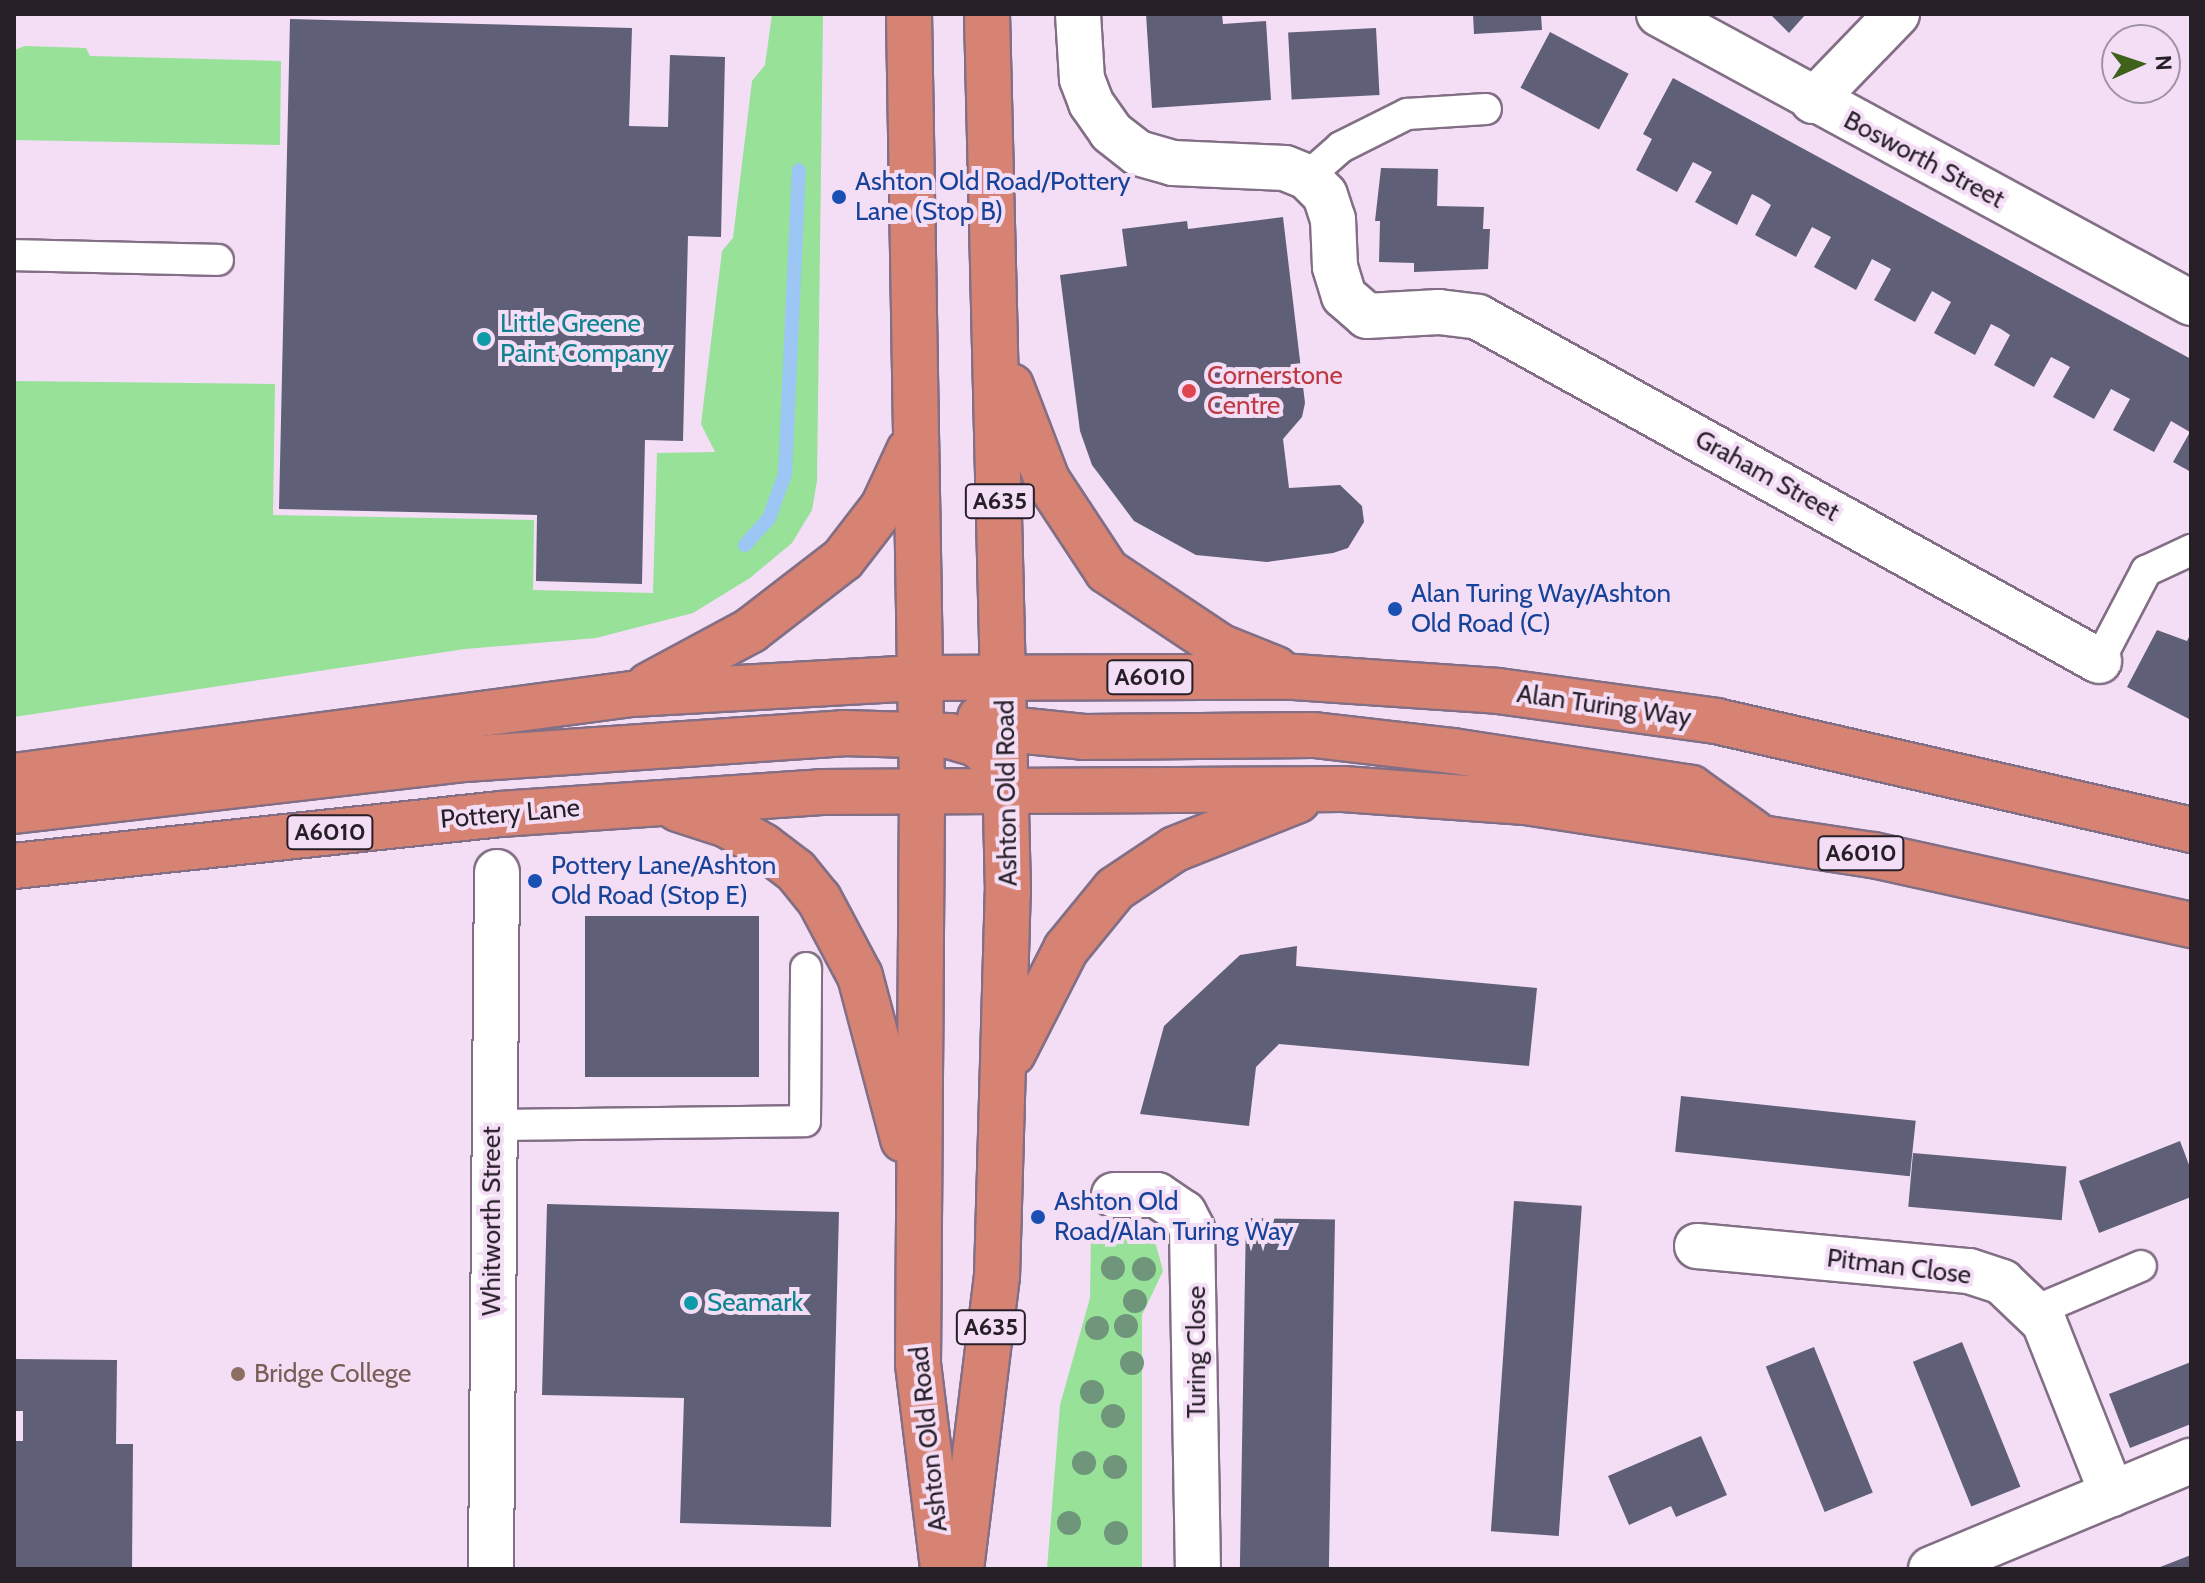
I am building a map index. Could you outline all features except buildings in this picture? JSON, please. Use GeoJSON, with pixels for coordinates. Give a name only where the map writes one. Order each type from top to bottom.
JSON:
{"type":"FeatureCollection","features":[{"type":"Feature","properties":{"kind":"highway","name":"Ashton Old Road"},"geometry":{"type":"LineString","coordinates":[[909,14],[922,790],[918,1364],[943,1569]]}},
{"type":"Feature","properties":{"kind":"highway","name":"Ashton Old Road"},"geometry":{"type":"LineString","coordinates":[[961,1569],[997,1277],[1004,1084],[1008,789],[987,14]]}},
{"type":"Feature","properties":{"kind":"highway"},"geometry":{"type":"LineString","coordinates":[[996,325],[1029,441],[1066,514],[1107,571],[1221,647],[1294,677]]}},
{"type":"Feature","properties":{"kind":"highway"},"geometry":{"type":"LineString","coordinates":[[632,694],[730,643],[843,559],[883,507],[914,442]]}},
{"type":"Feature","properties":{"kind":"highway","name":"Alan Turing Way"},"geometry":{"type":"LineString","coordinates":[[1005,677],[1294,677],[1498,691],[1716,721],[2191,830]]}},
{"type":"Feature","properties":{"kind":"highway","name":"A6010"},"geometry":{"type":"LineString","coordinates":[[14,776],[632,694],[918,678],[1005,677]]}},
{"type":"Feature","properties":{"kind":"highway"},"geometry":{"type":"LineString","coordinates":[[918,678],[951,704],[1007,729],[1084,737],[1314,735],[1453,751],[1691,788],[1761,838]]}},
{"type":"Feature","properties":{"kind":"highway"},"geometry":{"type":"LineString","coordinates":[[14,811],[606,746],[833,733],[920,734],[977,744],[998,764],[1008,789]]}},
{"type":"Feature","properties":{"kind":"highway","name":"A6010"},"geometry":{"type":"LineString","coordinates":[[1008,789],[1343,789],[1526,802],[1873,855],[2191,925]]}},
{"type":"Feature","properties":{"kind":"highway","name":"Pottery Lane"},"geometry":{"type":"LineString","coordinates":[[14,866],[646,802],[1008,789]]}},
{"type":"Feature","properties":{"kind":"highway"},"geometry":{"type":"LineString","coordinates":[[1004,1084],[1017,1041],[1052,972],[1115,889],[1137,870],[1214,830],[1343,789]]}},
{"type":"Feature","properties":{"kind":"highway"},"geometry":{"type":"LineString","coordinates":[[646,802],[727,825],[796,871],[825,907],[860,976],[918,1200]]}},
{"type":"Feature","properties":{"kind":"street"},"geometry":{"type":"LineString","coordinates":[[1078,14],[1082,79],[1091,103],[1111,132],[1138,153],[1173,163],[1285,168],[1307,177]]}},
{"type":"Feature","properties":{"kind":"street","name":"Bosworth Street"},"geometry":{"type":"LineString","coordinates":[[1659,14],[1813,101],[2191,303]]}},
{"type":"Feature","properties":{"kind":"street"},"geometry":{"type":"LineString","coordinates":[[1813,101],[1897,14]]}},
{"type":"Feature","properties":{"kind":"street","name":"Graham Street"},"geometry":{"type":"LineString","coordinates":[[1307,177],[1325,195],[1333,219],[1335,267],[1344,296],[1367,316],[1428,312],[1478,317],[2099,661]]}},
{"type":"Feature","properties":{"kind":"street","name":"Whitworth Street"},"geometry":{"type":"LineString","coordinates":[[491,1569],[497,872]]}},
{"type":"Feature","properties":{"kind":"street","name":"Turing Close"},"geometry":{"type":"LineString","coordinates":[[1114,1195],[1157,1195],[1171,1201],[1184,1213],[1196,1248],[1198,1569]]}},
{"type":"Feature","properties":{"kind":"street","name":"Pitman Close"},"geometry":{"type":"LineString","coordinates":[[1697,1246],[1969,1271],[2002,1282],[2035,1311],[2055,1346],[2112,1494]]}},
{"type":"Feature","properties":{"kind":"street"},"geometry":{"type":"LineString","coordinates":[[1931,1569],[2191,1461]]}},
{"type":"Feature","properties":{"kind":"lane"},"geometry":{"type":"LineString","coordinates":[[1307,177],[1341,147],[1407,114],[1486,109]]}},
{"type":"Feature","properties":{"kind":"lane"},"geometry":{"type":"LineString","coordinates":[[14,255],[218,260]]}},
{"type":"Feature","properties":{"kind":"lane"},"geometry":{"type":"LineString","coordinates":[[2099,661],[2146,571],[2191,550]]}},
{"type":"Feature","properties":{"kind":"lane"},"geometry":{"type":"LineString","coordinates":[[493,1125],[805,1121],[806,968]]}},
{"type":"Feature","properties":{"kind":"lane"},"geometry":{"type":"LineString","coordinates":[[2035,1311],[2141,1266]]}},
{"type":"Feature","properties":{"kind":"green space"},"geometry":{"type":"Polygon","coordinates":[[[772,14],[823,14],[817,481],[812,510],[792,543],[750,578],[693,613],[596,638],[465,649],[14,717],[14,381],[275,384],[273,515],[534,520],[533,590],[653,593],[657,453],[715,452],[701,424],[722,251],[733,238],[752,81],[765,65],[772,14]]]}},
{"type":"Feature","properties":{"kind":"green space"},"geometry":{"type":"Polygon","coordinates":[[[25,46],[86,48],[90,56],[281,61],[280,145],[14,140],[14,50],[25,46]]]}},
{"type":"Feature","properties":{"kind":"green space"},"geometry":{"type":"Polygon","coordinates":[[[1121,1231],[1156,1245],[1163,1271],[1142,1315],[1142,1569],[1047,1569],[1060,1405],[1090,1298],[1091,1232],[1121,1231]]]}},
{"type":"Feature","properties":{"kind":"waterway"},"geometry":{"type":"LineString","coordinates":[[745,545],[769,518],[785,474],[799,170]]}},
{"type":"Feature","properties":{"kind":"place","name":"Ashton Old Road/Pottery Lane (Stop B)"},"geometry":{"type":"Point","coordinates":[839,197]}},
{"type":"Feature","properties":{"kind":"place","name":"Little Greene Paint Company"},"geometry":{"type":"Point","coordinates":[484,339]}},
{"type":"Feature","properties":{"kind":"place","name":"Cornerstone Centre"},"geometry":{"type":"Point","coordinates":[1189,391]}},
{"type":"Feature","properties":{"kind":"place","name":"Alan Turing Way/Ashton Old Road (C)"},"geometry":{"type":"Point","coordinates":[1395,609]}},
{"type":"Feature","properties":{"kind":"place","name":"Pottery Lane/Ashton Old Road (Stop E)"},"geometry":{"type":"Point","coordinates":[535,881]}},
{"type":"Feature","properties":{"kind":"place","name":"Ashton Old Road/Alan Turing Way"},"geometry":{"type":"Point","coordinates":[1038,1217]}},
{"type":"Feature","properties":{"kind":"place","name":"Seamark"},"geometry":{"type":"Point","coordinates":[691,1303]}},
{"type":"Feature","properties":{"kind":"place","name":"Bridge College"},"geometry":{"type":"Point","coordinates":[238,1374]}}]}
